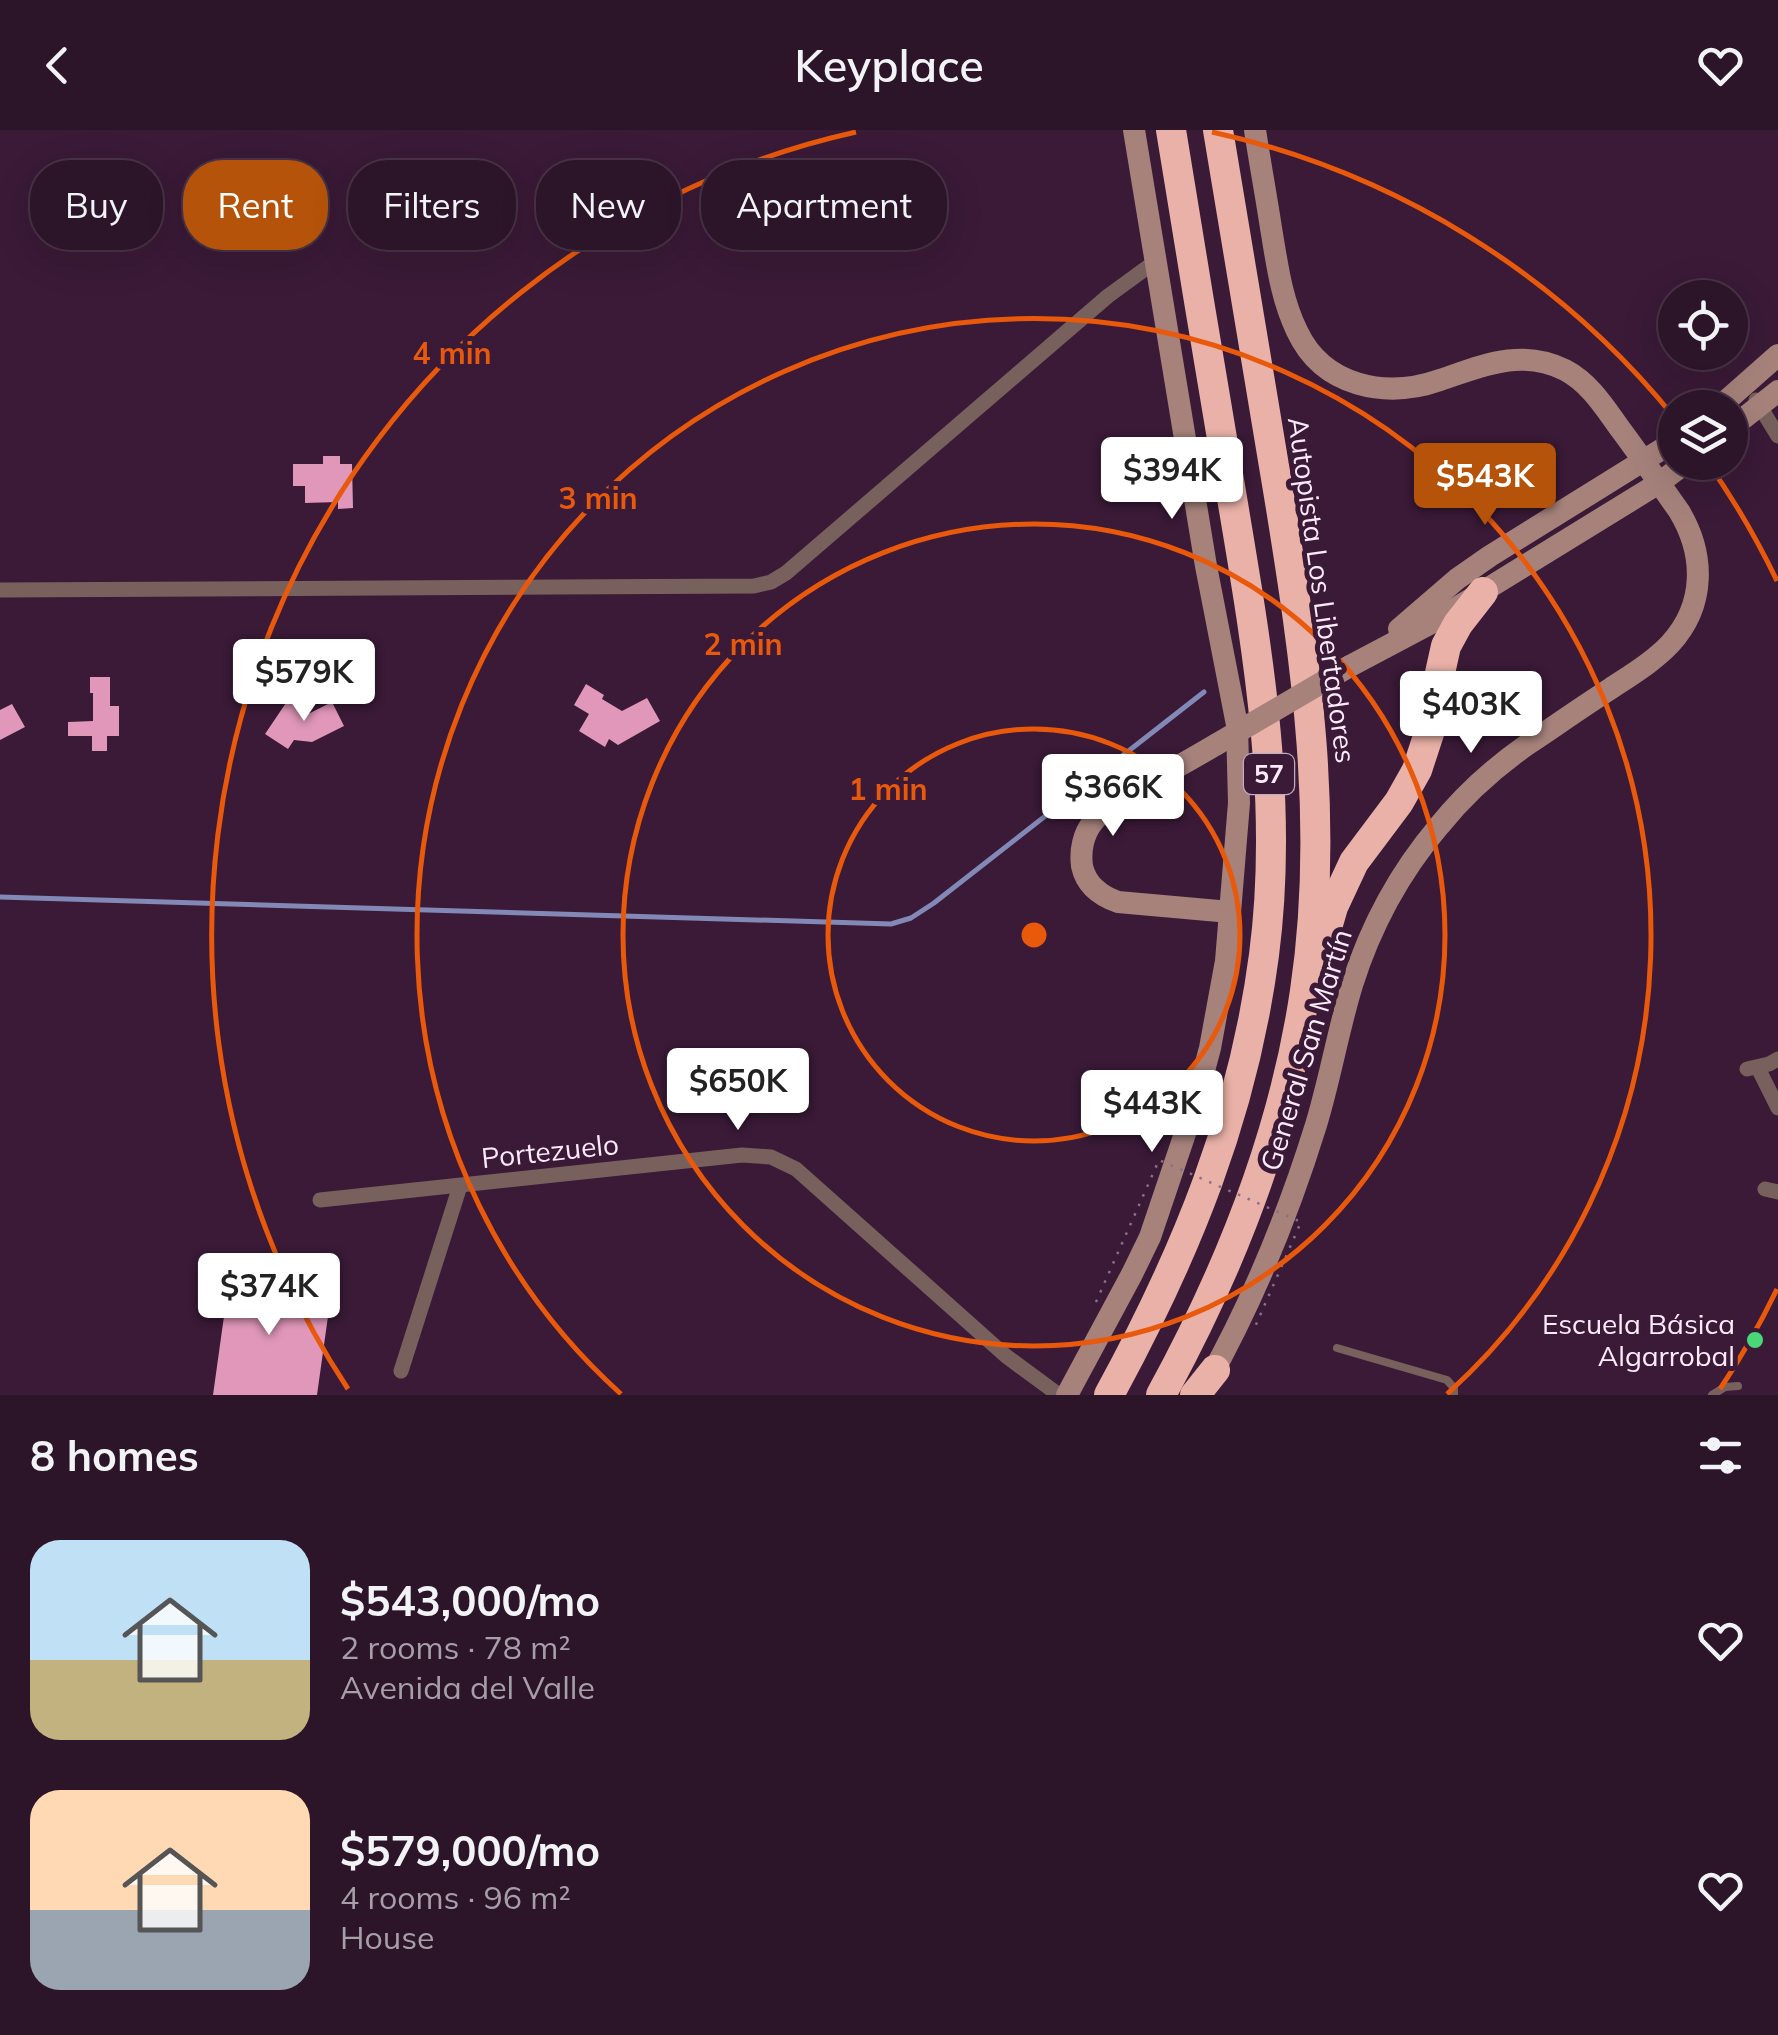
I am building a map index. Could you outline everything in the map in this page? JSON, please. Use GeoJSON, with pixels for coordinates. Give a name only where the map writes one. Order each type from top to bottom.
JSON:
{"type":"FeatureCollection","features":[{"type":"Feature","properties":{"kind":"highway","name":"57"},"geometry":{"type":"LineString","coordinates":[[1109,1395],[1164,1290],[1221,1148],[1253,1024],[1270,878],[1270,779],[1259,667],[1171,130]]}},
{"type":"Feature","properties":{"kind":"highway","name":"Autopista Los Libertadores"},"geometry":{"type":"LineString","coordinates":[[1161,1395],[1202,1315],[1254,1192],[1278,1117],[1298,1032],[1310,950],[1316,860],[1317,811],[1310,716],[1289,560],[1218,130]]}},
{"type":"Feature","properties":{"kind":"highway"},"geometry":{"type":"LineString","coordinates":[[1298,1032],[1333,906],[1354,862],[1418,770],[1434,718],[1446,646],[1483,592]]}},
{"type":"Feature","properties":{"kind":"street"},"geometry":{"type":"LineString","coordinates":[[1067,1395],[1150,1237],[1184,1142],[1213,1033],[1226,961],[1240,777],[1237,724],[1206,566],[1134,130]]}},
{"type":"Feature","properties":{"kind":"street","name":"General San Martín"},"geometry":{"type":"LineString","coordinates":[[1203,1387],[1246,1308],[1293,1193],[1363,954],[1411,864],[1436,829],[1473,790],[1523,748],[1658,655],[1678,635],[1691,614],[1699,580],[1696,549],[1685,521],[1601,403],[1584,383],[1565,370],[1542,362],[1501,360],[1427,384],[1395,389],[1368,388],[1324,366],[1300,338],[1283,294],[1255,130]]}},
{"type":"Feature","properties":{"kind":"street"},"geometry":{"type":"LineString","coordinates":[[0,590],[754,586],[770,582],[786,573],[1108,296],[1156,261]]}},
{"type":"Feature","properties":{"kind":"street"},"geometry":{"type":"LineString","coordinates":[[1739,390],[1775,366]]}},
{"type":"Feature","properties":{"kind":"street"},"geometry":{"type":"LineString","coordinates":[[1745,385],[1769,398],[1778,436]]}},
{"type":"Feature","properties":{"kind":"street"},"geometry":{"type":"LineString","coordinates":[[1748,415],[1769,398]]}},
{"type":"Feature","properties":{"kind":"street"},"geometry":{"type":"LineString","coordinates":[[1360,660],[1474,567],[1658,451]]}},
{"type":"Feature","properties":{"kind":"street"},"geometry":{"type":"LineString","coordinates":[[1230,912],[1118,902],[1102,895],[1089,884],[1082,869],[1083,841],[1089,827],[1106,809],[1360,660],[1435,621],[1663,480]]}},
{"type":"Feature","properties":{"kind":"street"},"geometry":{"type":"LineString","coordinates":[[1778,1059],[1753,1069],[1778,1108]]}},
{"type":"Feature","properties":{"kind":"street","name":"Portezuelo"},"geometry":{"type":"LineString","coordinates":[[320,1200],[742,1155],[771,1157],[796,1170],[1006,1356],[1059,1395]]}},
{"type":"Feature","properties":{"kind":"street"},"geometry":{"type":"LineString","coordinates":[[401,1371],[460,1186]]}},
{"type":"Feature","properties":{"kind":"lane"},"geometry":{"type":"LineString","coordinates":[[1337,1348],[1446,1380],[1454,1388],[1454,1395]]}},
{"type":"Feature","properties":{"kind":"lane"},"geometry":{"type":"LineString","coordinates":[[1712,1395],[1725,1387],[1738,1386]]}},
{"type":"Feature","properties":{"kind":"path"},"geometry":{"type":"LineString","coordinates":[[1096,1302],[1158,1160],[1301,1222],[1255,1328]]}},
{"type":"Feature","properties":{"kind":"building"},"geometry":{"type":"Polygon","coordinates":[[[323,456],[340,456],[340,464],[352,464],[353,508],[338,509],[338,502],[305,503],[305,486],[293,486],[293,464],[323,464],[323,456]]]}},
{"type":"Feature","properties":{"kind":"building"},"geometry":{"type":"Polygon","coordinates":[[[90,677],[110,677],[110,706],[119,706],[119,736],[107,736],[107,751],[92,751],[92,736],[68,736],[68,722],[93,721],[90,677]]]}},
{"type":"Feature","properties":{"kind":"building"},"geometry":{"type":"Polygon","coordinates":[[[586,684],[622,711],[647,698],[660,721],[618,745],[609,739],[605,747],[579,731],[589,714],[574,705],[586,684]]]}},
{"type":"Feature","properties":{"kind":"building"},"geometry":{"type":"Polygon","coordinates":[[[288,700],[308,714],[332,702],[344,726],[312,742],[294,740],[288,749],[265,734],[288,700]]]}},
{"type":"Feature","properties":{"kind":"building"},"geometry":{"type":"Polygon","coordinates":[[[12,704],[25,727],[0,740],[0,710],[12,704]]]}},
{"type":"Feature","properties":{"kind":"building"},"geometry":{"type":"Polygon","coordinates":[[[231,1266],[288,1274],[285,1296],[330,1302],[317,1395],[213,1395],[231,1266]]]}},
{"type":"Feature","properties":{"kind":"waterway"},"geometry":{"type":"LineString","coordinates":[[0,897],[891,924],[911,918],[934,903],[1204,692]]}},
{"type":"Feature","properties":{"kind":"place","name":"Escuela Básica Algarrobal"},"geometry":{"type":"Point","coordinates":[1755,1340]}}]}
